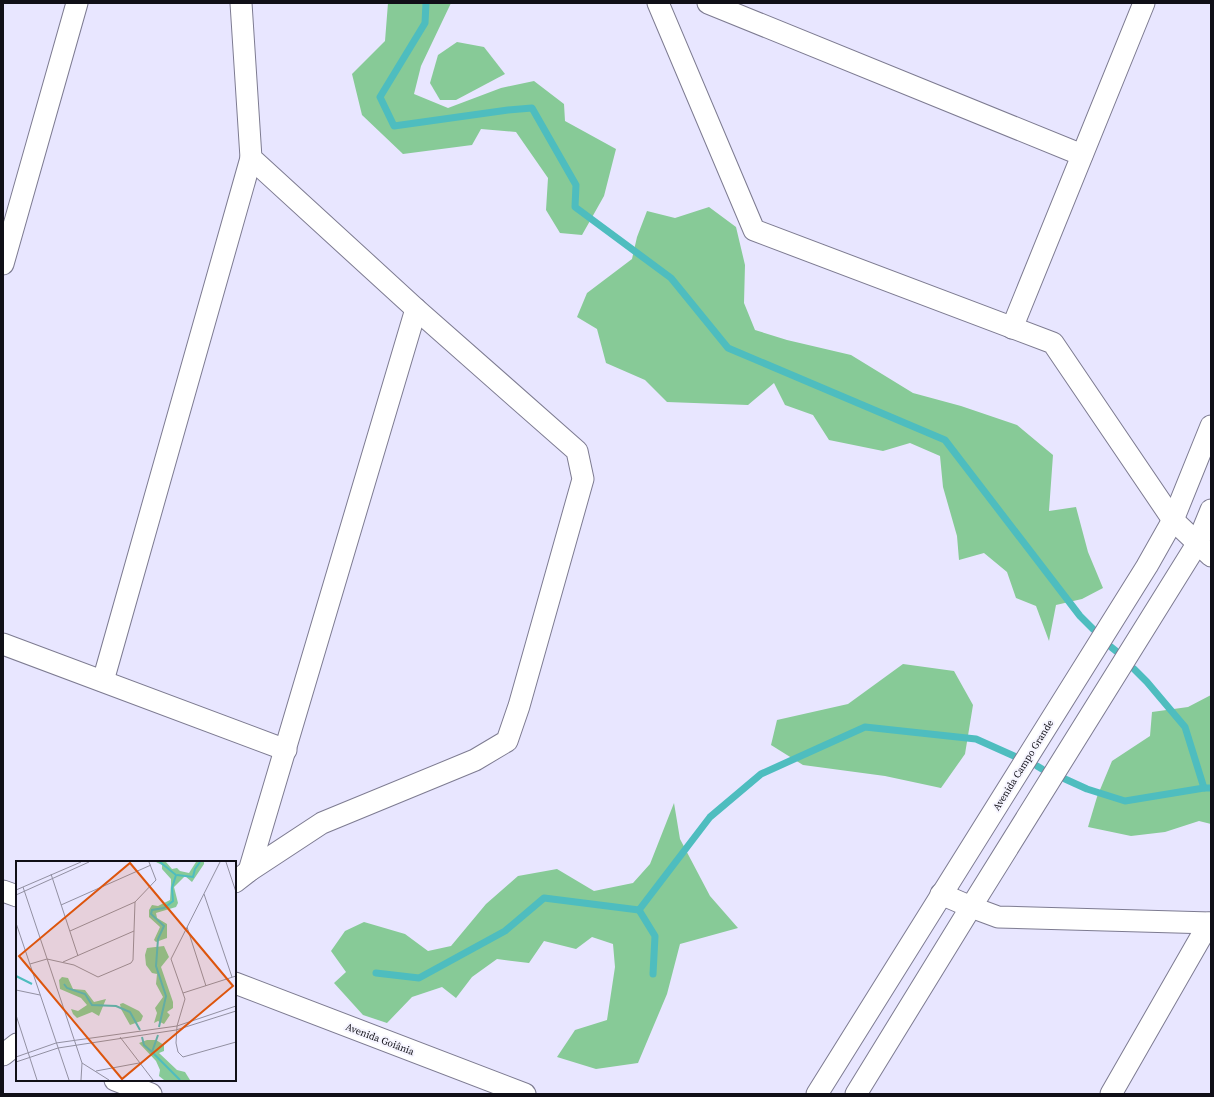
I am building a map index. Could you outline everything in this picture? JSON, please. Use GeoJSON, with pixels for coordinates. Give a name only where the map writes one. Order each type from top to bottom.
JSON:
{"type":"FeatureCollection","features":[{"type":"Feature","properties":{"kind":"street"},"geometry":{"type":"LineString","coordinates":[[3,264],[77,3]]}},
{"type":"Feature","properties":{"kind":"street"},"geometry":{"type":"LineString","coordinates":[[103,681],[251,158],[241,3]]}},
{"type":"Feature","properties":{"kind":"street"},"geometry":{"type":"LineString","coordinates":[[658,3],[754,230],[1053,343],[1173,520],[1204,550]]}},
{"type":"Feature","properties":{"kind":"street"},"geometry":{"type":"LineString","coordinates":[[708,3],[1082,155]]}},
{"type":"Feature","properties":{"kind":"street"},"geometry":{"type":"LineString","coordinates":[[1012,328],[1144,3]]}},
{"type":"Feature","properties":{"kind":"street"},"geometry":{"type":"LineString","coordinates":[[242,877],[322,823],[475,760],[507,741],[519,706],[583,479],[577,451],[416,309],[251,158]]}},
{"type":"Feature","properties":{"kind":"street"},"geometry":{"type":"LineString","coordinates":[[242,877],[286,750],[416,309]]}},
{"type":"Feature","properties":{"kind":"street","name":"Avenida Campo Grande"},"geometry":{"type":"LineString","coordinates":[[817,1094],[1147,566],[1173,520],[1211,426]]}},
{"type":"Feature","properties":{"kind":"street"},"geometry":{"type":"LineString","coordinates":[[856,1094],[971,907],[1204,550],[1211,510]]}},
{"type":"Feature","properties":{"kind":"street"},"geometry":{"type":"LineString","coordinates":[[3,644],[286,750]]}},
{"type":"Feature","properties":{"kind":"street"},"geometry":{"type":"LineString","coordinates":[[3,891],[16,896]]}},
{"type":"Feature","properties":{"kind":"street"},"geometry":{"type":"LineString","coordinates":[[941,894],[971,907],[998,916],[1210,923],[1111,1094]]}},
{"type":"Feature","properties":{"kind":"street","name":"Avenida Goiânia"},"geometry":{"type":"LineString","coordinates":[[236,983],[525,1094]]}},
{"type":"Feature","properties":{"kind":"street"},"geometry":{"type":"LineString","coordinates":[[3,1037],[16,1043]]}},
{"type":"Feature","properties":{"kind":"street"},"geometry":{"type":"LineString","coordinates":[[3,1055],[16,1044]]}},
{"type":"Feature","properties":{"kind":"street"},"geometry":{"type":"LineString","coordinates":[[118,1081],[151,1094]]}},
{"type":"Feature","properties":{"kind":"green space"},"geometry":{"type":"Polygon","coordinates":[[[388,3],[451,3],[421,66],[414,94],[448,108],[501,88],[534,81],[564,104],[565,121],[616,149],[604,196],[582,235],[560,233],[546,210],[548,178],[516,132],[481,129],[472,145],[403,154],[362,115],[352,74],[385,41],[388,3]]]}},
{"type":"Feature","properties":{"kind":"green space"},"geometry":{"type":"Polygon","coordinates":[[[457,42],[484,47],[505,74],[456,100],[440,100],[430,83],[438,55],[457,42]]]}},
{"type":"Feature","properties":{"kind":"green space"},"geometry":{"type":"Polygon","coordinates":[[[709,207],[736,227],[745,265],[744,303],[755,330],[787,340],[851,355],[913,393],[961,406],[1017,425],[1053,455],[1049,511],[1076,507],[1088,552],[1103,588],[1082,599],[1056,605],[1049,641],[1036,606],[1016,598],[1007,572],[984,553],[959,560],[957,536],[943,487],[940,456],[910,443],[883,451],[829,440],[813,415],[785,405],[774,383],[748,405],[667,402],[645,380],[606,363],[597,329],[577,317],[587,293],[632,259],[637,237],[647,211],[675,218],[709,207]]]}},
{"type":"Feature","properties":{"kind":"green space"},"geometry":{"type":"Polygon","coordinates":[[[903,664],[954,671],[973,705],[965,754],[941,788],[885,776],[803,765],[771,745],[777,720],[848,704],[903,664]]]}},
{"type":"Feature","properties":{"kind":"green space"},"geometry":{"type":"Polygon","coordinates":[[[1211,695],[1211,824],[1199,821],[1165,832],[1131,836],[1088,827],[1097,797],[1112,761],[1150,736],[1152,712],[1188,707],[1211,695]]]}},
{"type":"Feature","properties":{"kind":"green space"},"geometry":{"type":"Polygon","coordinates":[[[674,803],[680,839],[710,896],[738,928],[680,944],[667,994],[638,1063],[596,1069],[557,1057],[575,1030],[607,1020],[615,967],[613,944],[592,937],[576,949],[544,941],[529,963],[497,959],[472,977],[456,998],[442,987],[412,997],[387,1023],[363,1015],[334,983],[346,972],[331,951],[345,931],[364,922],[405,934],[428,951],[451,946],[486,904],[518,876],[557,869],[594,891],[633,883],[650,864],[674,803]]]}},
{"type":"Feature","properties":{"kind":"waterway"},"geometry":{"type":"LineString","coordinates":[[426,3],[425,23],[380,97],[394,126],[532,108],[576,185],[575,207],[671,278],[728,348],[945,440],[1080,616],[1093,629]]}},
{"type":"Feature","properties":{"kind":"waterway"},"geometry":{"type":"LineString","coordinates":[[1111,647],[1116,651]]}},
{"type":"Feature","properties":{"kind":"waterway"},"geometry":{"type":"LineString","coordinates":[[1134,669],[1185,727],[1204,788],[1211,788]]}},
{"type":"Feature","properties":{"kind":"waterway"},"geometry":{"type":"LineString","coordinates":[[376,973],[419,978],[505,931],[544,898],[639,910],[710,817],[761,774],[865,727],[976,739],[1014,756]]}},
{"type":"Feature","properties":{"kind":"waterway"},"geometry":{"type":"LineString","coordinates":[[1037,766],[1042,769]]}},
{"type":"Feature","properties":{"kind":"waterway"},"geometry":{"type":"LineString","coordinates":[[1065,779],[1087,789],[1125,801],[1204,788]]}},
{"type":"Feature","properties":{"kind":"waterway"},"geometry":{"type":"LineString","coordinates":[[639,910],[655,936],[653,974]]}}]}
